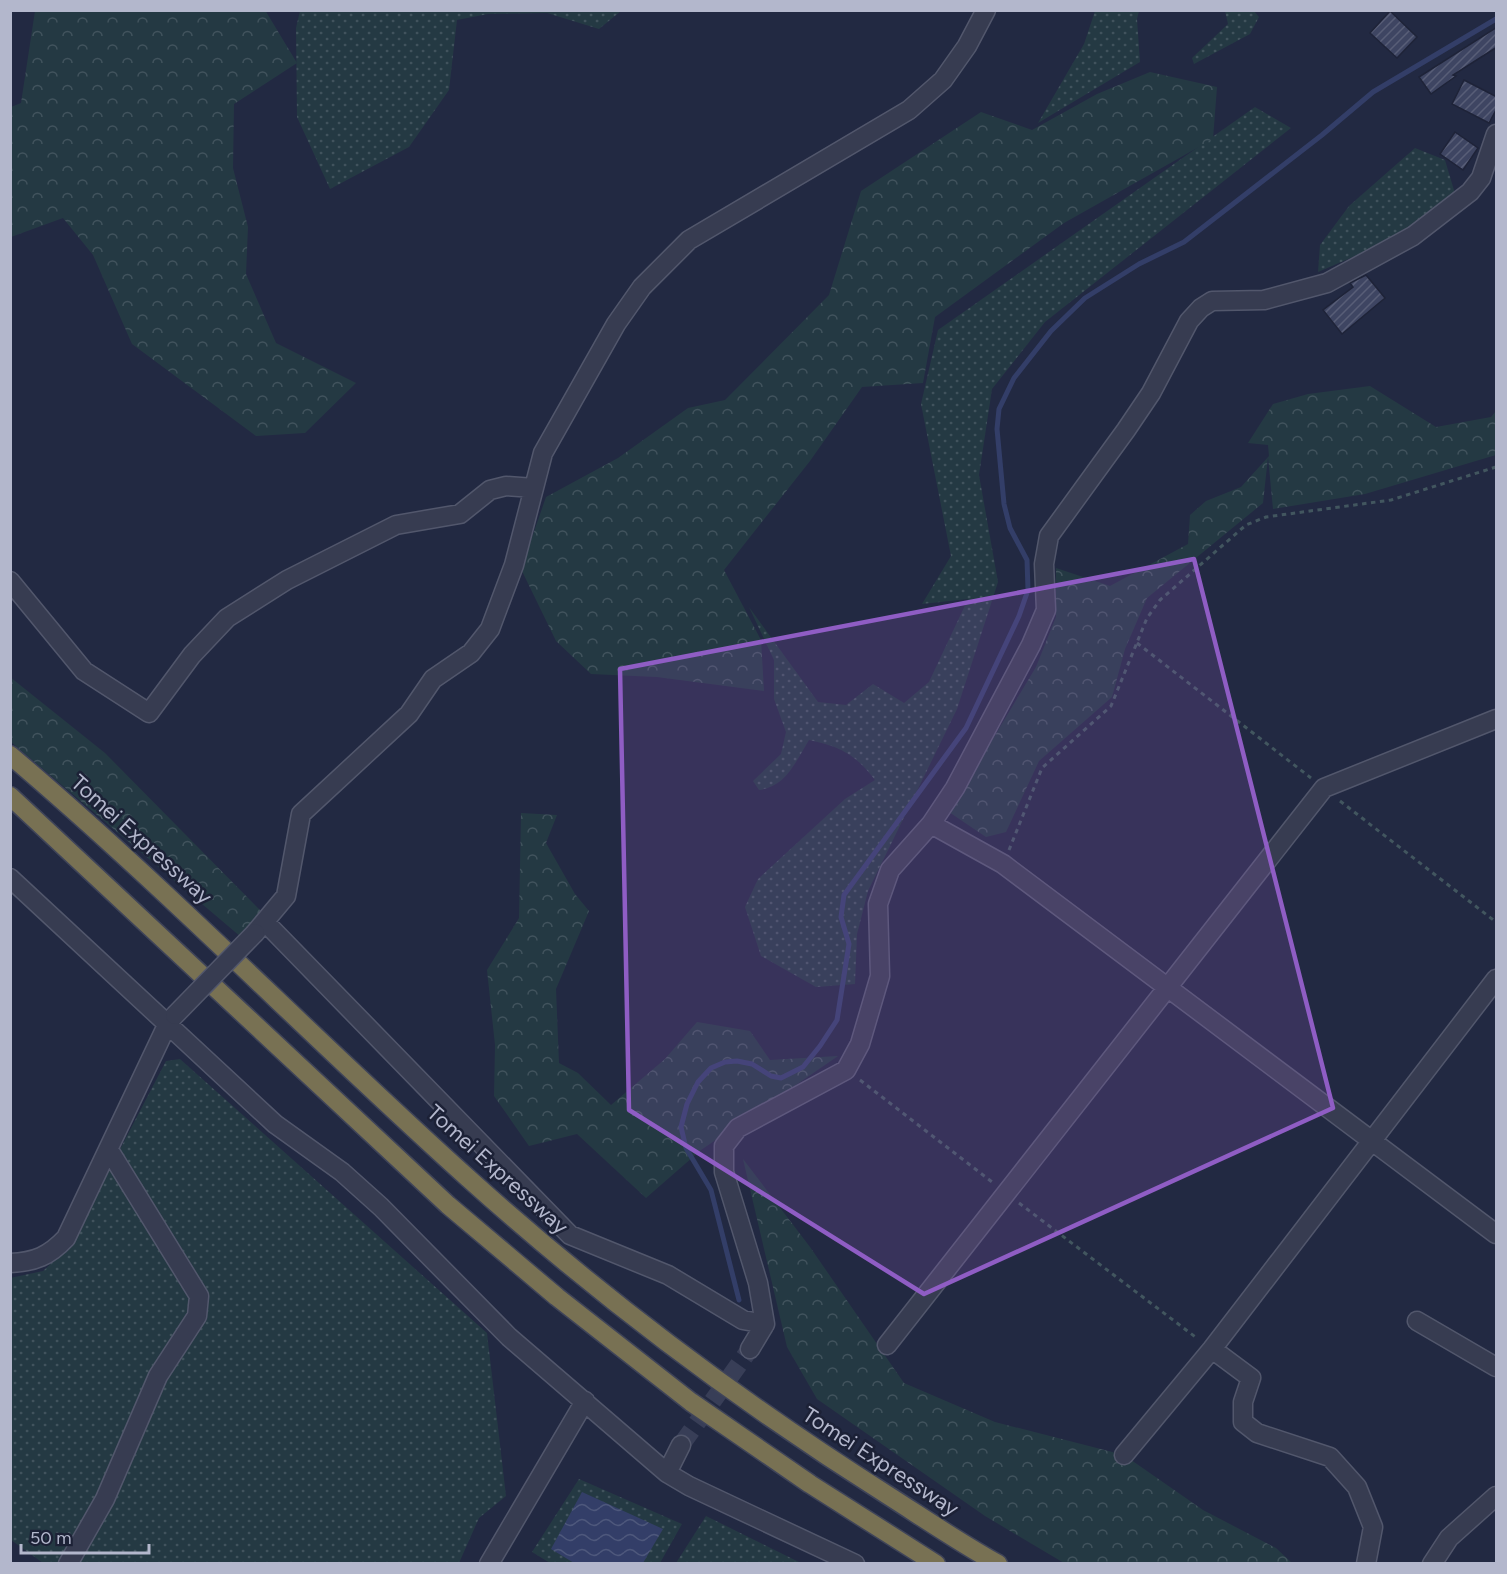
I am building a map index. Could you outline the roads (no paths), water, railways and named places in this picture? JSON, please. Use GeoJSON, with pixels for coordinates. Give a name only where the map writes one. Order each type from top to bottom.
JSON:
{"type":"FeatureCollection","features":[{"type":"Feature","properties":{"kind":"highway","name":"Tomei Expressway"},"geometry":{"type":"LineString","coordinates":[[10,755],[185,910],[469,1179],[581,1273],[710,1375],[811,1447],[998,1563]]}},
{"type":"Feature","properties":{"kind":"highway"},"geometry":{"type":"LineString","coordinates":[[10,796],[448,1205],[557,1297],[691,1402],[810,1484],[936,1563]]}},
{"type":"Feature","properties":{"kind":"street"},"geometry":{"type":"LineString","coordinates":[[10,1263],[34,1262],[52,1252],[66,1238],[172,1019],[260,928],[286,896],[301,814],[409,714],[434,679],[471,653],[490,630],[514,565],[543,453],[616,324],[642,287],[689,240],[909,110],[943,80],[967,46],[986,10]]}},
{"type":"Feature","properties":{"kind":"street"},"geometry":{"type":"LineString","coordinates":[[750,1349],[765,1324],[758,1283],[724,1172],[724,1146],[738,1128],[846,1070],[860,1044],[880,976],[878,904],[890,870],[931,824],[993,719],[1046,610],[1044,564],[1049,536],[1126,430],[1150,393],[1189,321],[1201,308],[1212,302],[1264,300],[1327,283],[1413,236],[1470,192],[1481,178],[1497,134]]}},
{"type":"Feature","properties":{"kind":"street"},"geometry":{"type":"LineString","coordinates":[[10,581],[84,670],[149,713],[192,655],[227,618],[287,580],[396,525],[460,514],[490,490],[506,486],[534,488]]}},
{"type":"Feature","properties":{"kind":"street"},"geometry":{"type":"LineString","coordinates":[[887,1345],[1324,788],[1497,719]]}},
{"type":"Feature","properties":{"kind":"street"},"geometry":{"type":"LineString","coordinates":[[931,824],[1003,864],[1371,1142],[1497,1234]]}},
{"type":"Feature","properties":{"kind":"street"},"geometry":{"type":"LineString","coordinates":[[10,878],[172,1019],[275,1124],[342,1172],[381,1207],[509,1337],[667,1473],[689,1486],[855,1563]]}},
{"type":"Feature","properties":{"kind":"street"},"geometry":{"type":"LineString","coordinates":[[260,928],[570,1235],[668,1275],[743,1320],[765,1324]]}},
{"type":"Feature","properties":{"kind":"street"},"geometry":{"type":"LineString","coordinates":[[1124,1455],[1212,1349],[1497,979]]}},
{"type":"Feature","properties":{"kind":"street"},"geometry":{"type":"LineString","coordinates":[[68,1563],[105,1499],[158,1377],[197,1317],[199,1296],[110,1150]]}},
{"type":"Feature","properties":{"kind":"street"},"geometry":{"type":"LineString","coordinates":[[1417,1321],[1497,1367]]}},
{"type":"Feature","properties":{"kind":"street"},"geometry":{"type":"LineString","coordinates":[[1212,1349],[1251,1378],[1243,1402],[1243,1422],[1257,1432],[1330,1457],[1357,1487],[1373,1527],[1366,1563]]}},
{"type":"Feature","properties":{"kind":"street"},"geometry":{"type":"LineString","coordinates":[[489,1563],[585,1401]]}},
{"type":"Feature","properties":{"kind":"street"},"geometry":{"type":"LineString","coordinates":[[667,1473],[681,1445]]}},
{"type":"Feature","properties":{"kind":"street"},"geometry":{"type":"LineString","coordinates":[[1432,1563],[1449,1538],[1497,1496]]}},
{"type":"Feature","properties":{"kind":"water"},"geometry":{"type":"Polygon","coordinates":[[[582,1492],[663,1529],[643,1563],[574,1563],[551,1549],[582,1492]]]}},
{"type":"Feature","properties":{"kind":"waterway"},"geometry":{"type":"LineString","coordinates":[[739,1300],[711,1190],[686,1148],[681,1127],[687,1104],[698,1082],[711,1068],[725,1062],[737,1061],[752,1064],[771,1076],[781,1078],[803,1067],[820,1046],[837,1020],[849,944],[841,917],[844,895],[966,728],[1019,616],[1028,590],[1027,560],[1010,528],[1004,504],[997,429],[999,409],[1014,378],[1051,331],[1085,298],[1139,264],[1184,242],[1322,135],[1373,92],[1496,19]]}},
{"type":"Feature","properties":{"kind":"tunnel"},"geometry":{"type":"LineString","coordinates":[[681,1445],[750,1349]]}}]}
